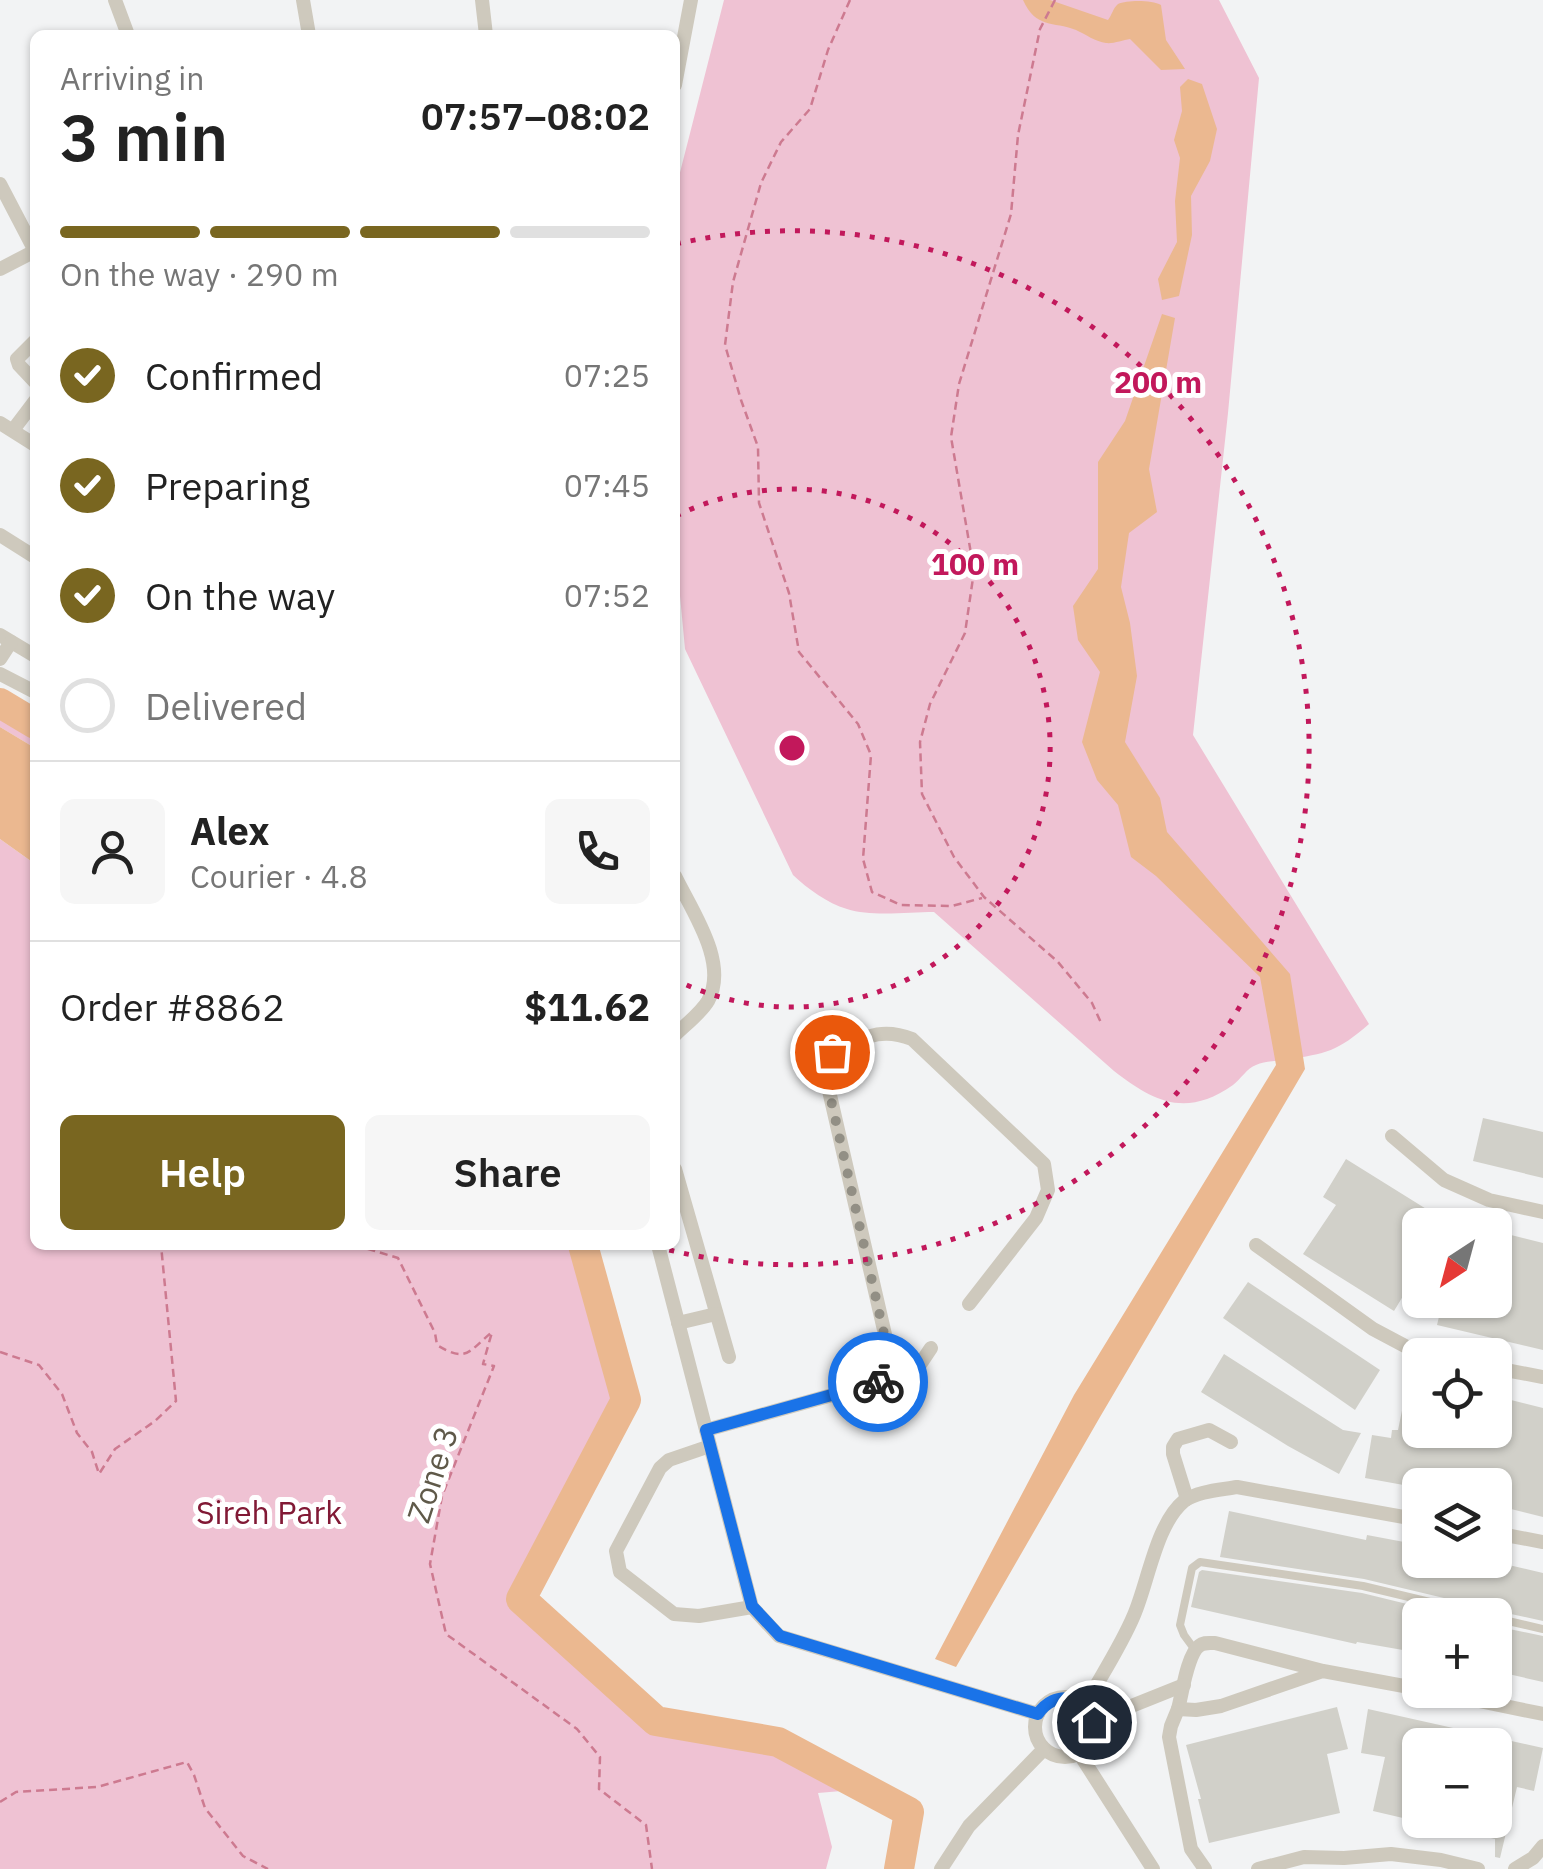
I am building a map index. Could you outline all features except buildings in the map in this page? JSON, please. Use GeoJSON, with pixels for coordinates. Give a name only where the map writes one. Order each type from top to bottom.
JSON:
{"type":"FeatureCollection","features":[{"type":"Feature","properties":{"kind":"street"},"geometry":{"type":"LineString","coordinates":[[116,0],[126,30]]}},
{"type":"Feature","properties":{"kind":"street"},"geometry":{"type":"LineString","coordinates":[[304,0],[308,30]]}},
{"type":"Feature","properties":{"kind":"street"},"geometry":{"type":"LineString","coordinates":[[482,0],[485,30]]}},
{"type":"Feature","properties":{"kind":"street"},"geometry":{"type":"LineString","coordinates":[[680,58],[691,0]]}},
{"type":"Feature","properties":{"kind":"street"},"geometry":{"type":"LineString","coordinates":[[0,184],[30,241]]}},
{"type":"Feature","properties":{"kind":"street"},"geometry":{"type":"LineString","coordinates":[[0,269],[30,254]]}},
{"type":"Feature","properties":{"kind":"street"},"geometry":{"type":"LineString","coordinates":[[30,346],[18,359],[30,377]]}},
{"type":"Feature","properties":{"kind":"street"},"geometry":{"type":"LineString","coordinates":[[30,405],[6,427],[30,442]]}},
{"type":"Feature","properties":{"kind":"street"},"geometry":{"type":"LineString","coordinates":[[0,534],[30,553]]}},
{"type":"Feature","properties":{"kind":"street"},"geometry":{"type":"LineString","coordinates":[[0,659],[6,639],[30,653]]}},
{"type":"Feature","properties":{"kind":"street"},"geometry":{"type":"LineString","coordinates":[[0,674],[30,689]]}},
{"type":"Feature","properties":{"kind":"street"},"geometry":{"type":"LineString","coordinates":[[680,886],[710,948],[716,974],[708,1002],[680,1030]]}},
{"type":"Feature","properties":{"kind":"street"},"geometry":{"type":"LineString","coordinates":[[894,1378],[824,1069],[832,1052],[880,1032],[912,1039],[1044,1164],[1048,1190],[1036,1218],[969,1304]]}},
{"type":"Feature","properties":{"kind":"street"},"geometry":{"type":"LineString","coordinates":[[1392,1136],[1444,1180],[1490,1200],[1543,1212]]}},
{"type":"Feature","properties":{"kind":"street"},"geometry":{"type":"LineString","coordinates":[[680,1187],[729,1357]]}},
{"type":"Feature","properties":{"kind":"street"},"geometry":{"type":"LineString","coordinates":[[1256,1245],[1373,1329],[1402,1344]]}},
{"type":"Feature","properties":{"kind":"street"},"geometry":{"type":"LineString","coordinates":[[659,1250],[752,1606],[780,1636],[1038,1714]]}},
{"type":"Feature","properties":{"kind":"street"},"geometry":{"type":"LineString","coordinates":[[678,1322],[716,1314]]}},
{"type":"Feature","properties":{"kind":"street"},"geometry":{"type":"LineString","coordinates":[[706,1430],[914,1372],[932,1348]]}},
{"type":"Feature","properties":{"kind":"street"},"geometry":{"type":"LineString","coordinates":[[1512,1371],[1543,1377]]}},
{"type":"Feature","properties":{"kind":"street"},"geometry":{"type":"LineString","coordinates":[[1187,1499],[1173,1454],[1178,1439],[1209,1430],[1231,1442]]}},
{"type":"Feature","properties":{"kind":"street"},"geometry":{"type":"LineString","coordinates":[[710,1446],[669,1460],[660,1468],[616,1551],[620,1572],[674,1614],[699,1616],[752,1606]]}},
{"type":"Feature","properties":{"kind":"street"},"geometry":{"type":"LineString","coordinates":[[1085,1705],[1134,1616],[1167,1525],[1187,1499],[1236,1487],[1402,1517]]}},
{"type":"Feature","properties":{"kind":"street"},"geometry":{"type":"LineString","coordinates":[[1512,1536],[1543,1542]]}},
{"type":"Feature","properties":{"kind":"street"},"geometry":{"type":"LineString","coordinates":[[1206,1869],[1190,1849],[1169,1737],[1195,1650],[1204,1644],[1214,1644],[1322,1671],[1402,1685]]}},
{"type":"Feature","properties":{"kind":"street"},"geometry":{"type":"LineString","coordinates":[[1178,1710],[1221,1706],[1322,1671]]}},
{"type":"Feature","properties":{"kind":"street"},"geometry":{"type":"LineString","coordinates":[[1094,1722],[1184,1686]]}},
{"type":"Feature","properties":{"kind":"street"},"geometry":{"type":"LineString","coordinates":[[1059,1698],[1078,1700],[1094,1722],[1092,1740],[1079,1753],[1061,1757],[1044,1749],[1035,1732],[1038,1714],[1043,1706],[1059,1698]]}},
{"type":"Feature","properties":{"kind":"street"},"geometry":{"type":"LineString","coordinates":[[1512,1708],[1543,1714]]}},
{"type":"Feature","properties":{"kind":"street"},"geometry":{"type":"LineString","coordinates":[[941,1869],[968,1826],[1044,1749]]}},
{"type":"Feature","properties":{"kind":"street"},"geometry":{"type":"LineString","coordinates":[[1079,1753],[1153,1869]]}},
{"type":"Feature","properties":{"kind":"street"},"geometry":{"type":"LineString","coordinates":[[1514,1869],[1538,1852]]}},
{"type":"Feature","properties":{"kind":"street"},"geometry":{"type":"LineString","coordinates":[[1258,1869],[1304,1857],[1338,1864],[1391,1854],[1478,1869]]}},
{"type":"Feature","properties":{"kind":"lane"},"geometry":{"type":"LineString","coordinates":[[1195,1650],[1180,1624],[1192,1568],[1200,1562],[1363,1586],[1413,1598]]}},
{"type":"Feature","properties":{"kind":"lane"},"geometry":{"type":"LineString","coordinates":[[1512,1622],[1543,1629]]}},
{"type":"Feature","properties":{"kind":"path"},"geometry":{"type":"LineString","coordinates":[[850,0],[828,50],[810,110],[782,142],[761,183],[732,282],[725,345],[758,447],[759,503],[790,593],[799,652],[858,724],[872,755],[863,859],[872,892],[901,905],[952,906],[984,897]]}},
{"type":"Feature","properties":{"kind":"path"},"geometry":{"type":"LineString","coordinates":[[1055,0],[1040,28],[1018,134],[1012,214],[959,384],[951,436],[974,571],[964,633],[930,704],[920,742],[922,794],[954,857],[984,897],[1058,962],[1092,1003],[1102,1025]]}},
{"type":"Feature","properties":{"kind":"path"},"geometry":{"type":"LineString","coordinates":[[0,1352],[39,1365],[62,1394],[99,1474],[114,1449],[176,1401],[161,1250]]}},
{"type":"Feature","properties":{"kind":"path","name":"Zone 3"},"geometry":{"type":"LineString","coordinates":[[372,1250],[398,1258],[435,1332],[437,1345],[453,1355],[465,1355],[492,1332],[483,1364],[494,1366],[442,1496],[430,1564],[446,1634],[577,1730],[600,1757],[600,1789],[646,1825],[652,1869]]}},
{"type":"Feature","properties":{"kind":"path"},"geometry":{"type":"LineString","coordinates":[[0,1802],[16,1792],[97,1787],[187,1762],[205,1808],[242,1856],[268,1869]]}},
{"type":"Feature","properties":{"kind":"green space"},"geometry":{"type":"Polygon","coordinates":[[[724,0],[1219,0],[1259,78],[1193,735],[1369,1024],[1331,1050],[1256,1065],[1216,1095],[1200,1101],[1171,1102],[1143,1091],[1114,1071],[934,912],[847,909],[818,895],[793,875],[685,649],[680,596],[680,172],[724,0]]]}},
{"type":"Feature","properties":{"kind":"green space"},"geometry":{"type":"Polygon","coordinates":[[[0,703],[30,721],[30,745],[0,727],[0,703]]]}},
{"type":"Feature","properties":{"kind":"green space","name":"Sireh Park"},"geometry":{"type":"Polygon","coordinates":[[[0,839],[30,860],[30,1250],[584,1250],[626,1400],[522,1599],[656,1721],[778,1742],[865,1789],[818,1793],[832,1847],[826,1869],[0,1869],[0,839]]]}},
{"type":"Feature","properties":{"kind":"shaded area"},"geometry":{"type":"Polygon","coordinates":[[[1023,0],[1050,0],[1108,20],[1122,3],[1146,1],[1161,5],[1166,40],[1185,69],[1161,70],[1130,39],[1102,42],[1039,20],[1023,0]]]}},
{"type":"Feature","properties":{"kind":"shaded area"},"geometry":{"type":"Polygon","coordinates":[[[1188,79],[1202,84],[1217,129],[1210,161],[1191,196],[1192,235],[1179,296],[1162,300],[1158,279],[1177,242],[1175,201],[1180,158],[1174,140],[1182,111],[1180,87],[1188,79]]]}},
{"type":"Feature","properties":{"kind":"shaded area"},"geometry":{"type":"Polygon","coordinates":[[[1162,314],[1175,318],[1149,469],[1157,512],[1129,533],[1121,587],[1137,676],[1125,742],[1160,798],[1167,832],[1290,974],[1305,1069],[956,1667],[935,1659],[1074,1395],[1276,1065],[1260,977],[1156,876],[1131,857],[1118,805],[1097,780],[1082,742],[1100,672],[1078,640],[1073,606],[1098,569],[1098,462],[1125,421],[1162,314]]]}},
{"type":"Feature","properties":{"kind":"shaded area"},"geometry":{"type":"Polygon","coordinates":[[[0,727],[30,745],[30,860],[0,839],[0,727]]]}},
{"type":"Feature","properties":{"kind":"waterway"},"geometry":{"type":"LineString","coordinates":[[0,703],[30,721]]}},
{"type":"Feature","properties":{"kind":"waterway"},"geometry":{"type":"LineString","coordinates":[[584,1250],[626,1400],[521,1599],[656,1721],[778,1742],[909,1812],[899,1869]]}},
{"type":"Feature","properties":{"kind":"way so far"},"geometry":{"type":"LineString","coordinates":[[832,1052],[824,1069],[894,1378],[878,1382]]}},
{"type":"Feature","properties":{"kind":"route"},"geometry":{"type":"LineString","coordinates":[[878,1382],[706,1430],[752,1606],[780,1636],[1038,1714],[1050,1701],[1068,1697],[1085,1705],[1094,1722]]}}]}
